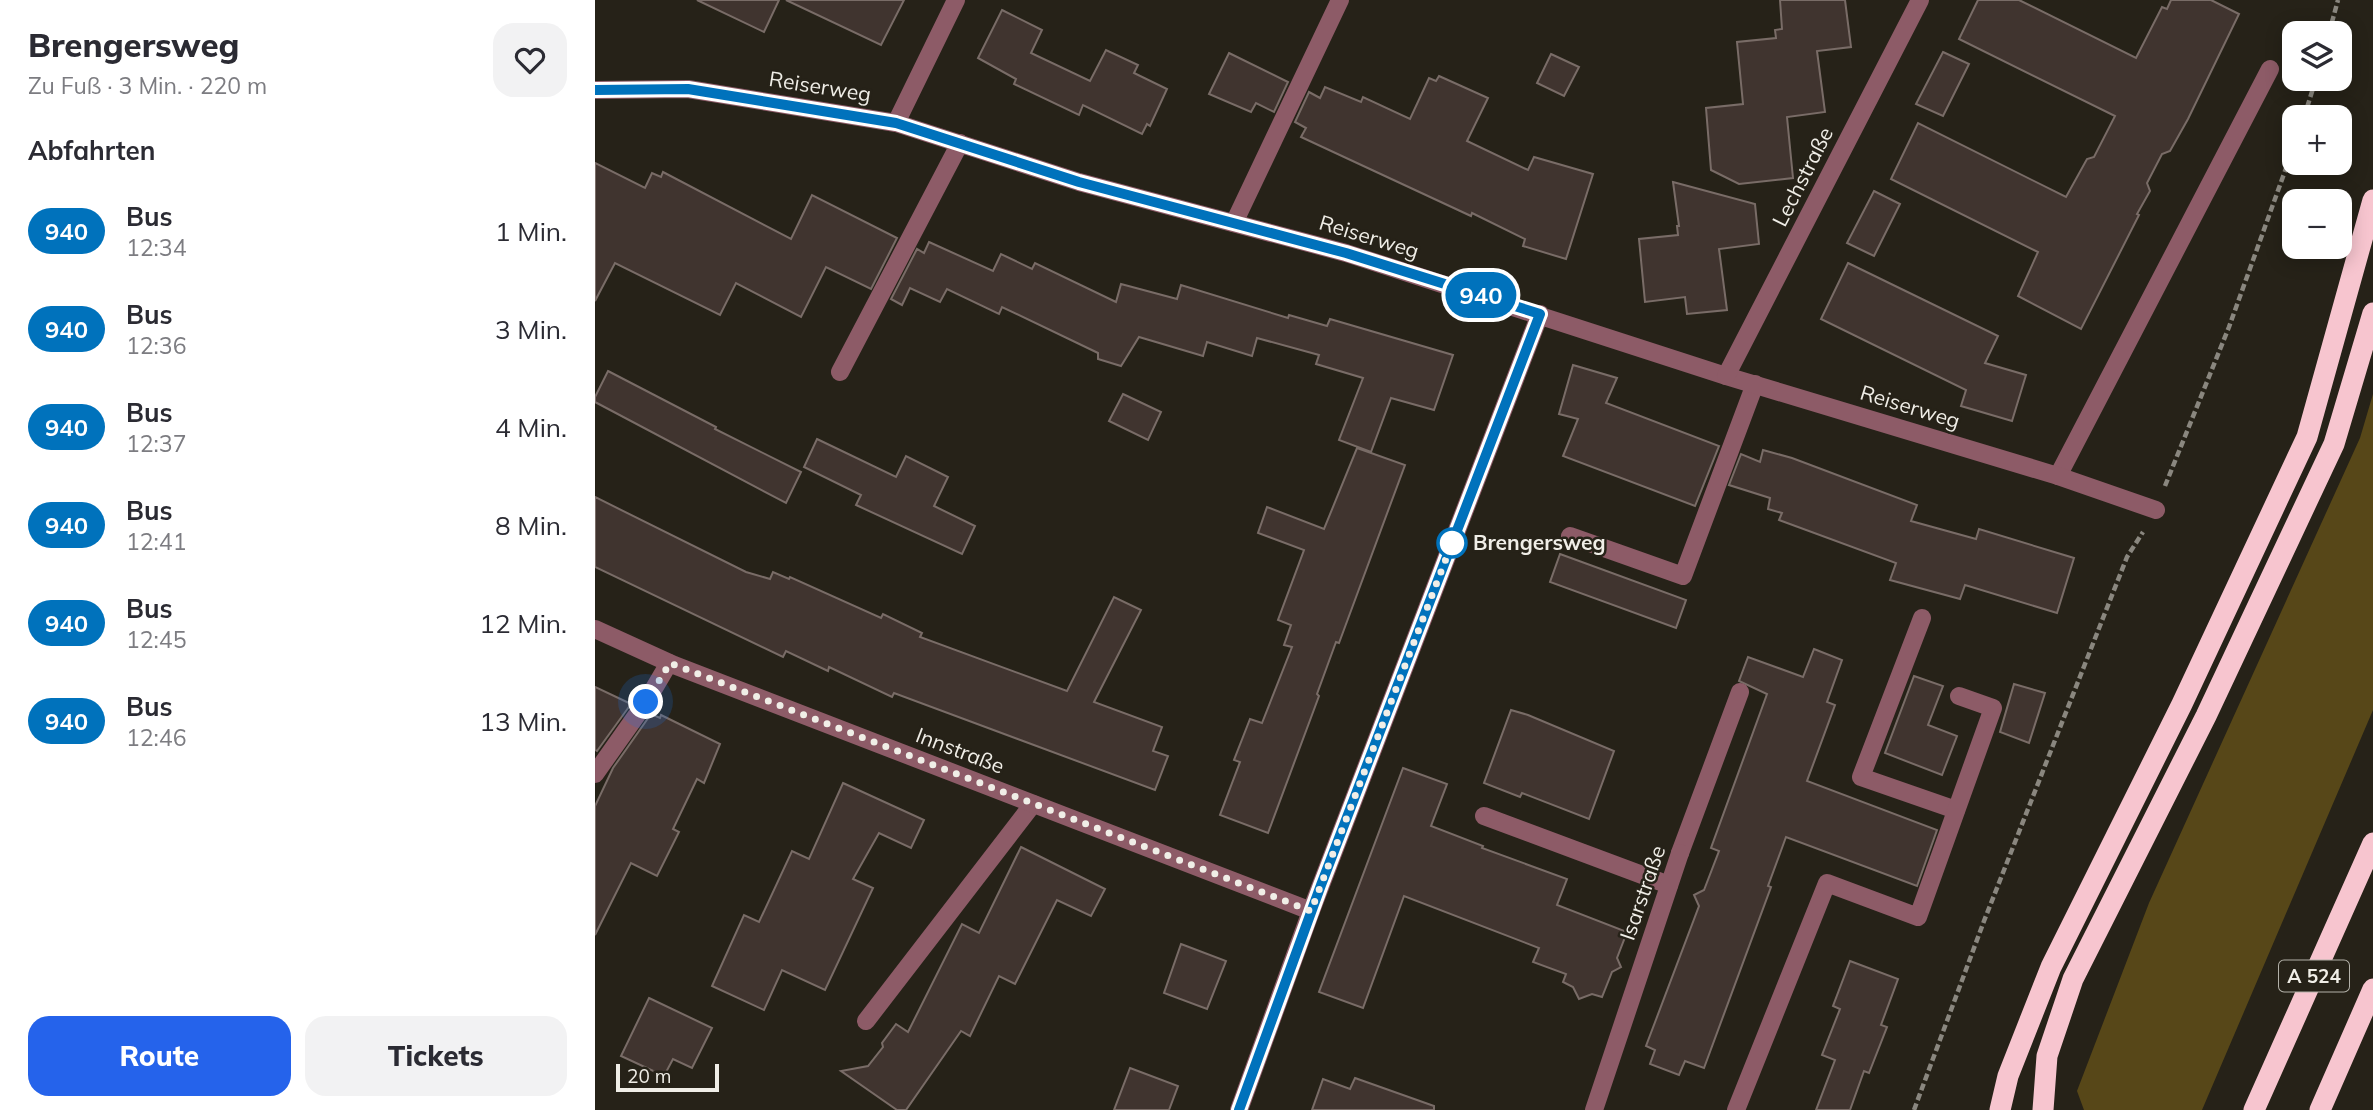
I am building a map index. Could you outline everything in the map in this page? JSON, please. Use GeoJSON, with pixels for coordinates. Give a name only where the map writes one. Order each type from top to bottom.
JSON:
{"type":"FeatureCollection","features":[{"type":"Feature","properties":{"kind":"highway"},"geometry":{"type":"LineString","coordinates":[[2000,1110],[2008,1076],[2051,967],[2182,704],[2307,437],[2373,200]]}},
{"type":"Feature","properties":{"kind":"highway"},"geometry":{"type":"LineString","coordinates":[[2056,1110],[2044,1100],[2047,1056],[2073,979],[2206,716],[2334,444],[2373,313]]}},
{"type":"Feature","properties":{"kind":"highway","name":"A 524"},"geometry":{"type":"LineString","coordinates":[[2254,1110],[2373,843]]}},
{"type":"Feature","properties":{"kind":"highway","name":"A 524"},"geometry":{"type":"LineString","coordinates":[[2320,1110],[2373,989]]}},
{"type":"Feature","properties":{"kind":"street"},"geometry":{"type":"LineString","coordinates":[[896,123],[956,0]]}},
{"type":"Feature","properties":{"kind":"street"},"geometry":{"type":"LineString","coordinates":[[1234,223],[1339,0]]}},
{"type":"Feature","properties":{"kind":"street","name":"Lechstraße"},"geometry":{"type":"LineString","coordinates":[[1726,376],[1920,0]]}},
{"type":"Feature","properties":{"kind":"street"},"geometry":{"type":"LineString","coordinates":[[2058,476],[2270,69]]}},
{"type":"Feature","properties":{"kind":"street","name":"Reiserweg"},"geometry":{"type":"LineString","coordinates":[[595,90],[688,89],[896,123],[1079,182],[1346,253],[1726,376],[2058,476],[2156,510]]}},
{"type":"Feature","properties":{"kind":"street"},"geometry":{"type":"LineString","coordinates":[[840,372],[960,144]]}},
{"type":"Feature","properties":{"kind":"street"},"geometry":{"type":"LineString","coordinates":[[1239,1110],[1311,911],[1540,314]]}},
{"type":"Feature","properties":{"kind":"street"},"geometry":{"type":"LineString","coordinates":[[1570,536],[1683,576],[1755,384]]}},
{"type":"Feature","properties":{"kind":"street"},"geometry":{"type":"LineString","coordinates":[[1922,618],[1861,777],[1956,810]]}},
{"type":"Feature","properties":{"kind":"street","name":"Innstraße"},"geometry":{"type":"LineString","coordinates":[[595,629],[670,663],[1311,911]]}},
{"type":"Feature","properties":{"kind":"street"},"geometry":{"type":"LineString","coordinates":[[595,774],[670,663]]}},
{"type":"Feature","properties":{"kind":"street","name":"Isarstraße"},"geometry":{"type":"LineString","coordinates":[[1594,1110],[1680,853],[1739,692]]}},
{"type":"Feature","properties":{"kind":"street"},"geometry":{"type":"LineString","coordinates":[[1736,1110],[1827,883],[1918,918],[1993,708],[1959,696]]}},
{"type":"Feature","properties":{"kind":"street"},"geometry":{"type":"LineString","coordinates":[[866,1021],[1033,804]]}},
{"type":"Feature","properties":{"kind":"street"},"geometry":{"type":"LineString","coordinates":[[1484,816],[1669,885]]}},
{"type":"Feature","properties":{"kind":"path"},"geometry":{"type":"LineString","coordinates":[[2332,21],[2338,0]]}},
{"type":"Feature","properties":{"kind":"path"},"geometry":{"type":"LineString","coordinates":[[1914,1110],[1984,921],[2127,557],[2156,510],[2229,327],[2284,175]]}},
{"type":"Feature","properties":{"kind":"shaded area"},"geometry":{"type":"Polygon","coordinates":[[[2373,394],[2373,710],[2202,1110],[2084,1110],[2077,1091],[2149,903],[2360,438],[2373,394]]]}},
{"type":"Feature","properties":{"kind":"building"},"geometry":{"type":"Polygon","coordinates":[[[697,0],[779,0],[764,32],[697,0]]]}},
{"type":"Feature","properties":{"kind":"building"},"geometry":{"type":"Polygon","coordinates":[[[786,0],[904,0],[881,45],[786,0]]]}},
{"type":"Feature","properties":{"kind":"building"},"geometry":{"type":"Polygon","coordinates":[[[1780,0],[1845,0],[1851,47],[1817,51],[1825,112],[1787,117],[1793,178],[1739,184],[1711,170],[1706,108],[1743,104],[1737,42],[1776,38],[1775,30],[1782,29],[1780,0]]]}},
{"type":"Feature","properties":{"kind":"building"},"geometry":{"type":"Polygon","coordinates":[[[1978,0],[2019,0],[2136,58],[2162,7],[2167,9],[2171,0],[2211,0],[2239,14],[2188,119],[2170,151],[2162,154],[2147,183],[2150,191],[2081,329],[2018,296],[2038,252],[1891,179],[1918,123],[2066,197],[2087,159],[2094,157],[2115,116],[1959,39],[1978,0]]]}},
{"type":"Feature","properties":{"kind":"building"},"geometry":{"type":"Polygon","coordinates":[[[1002,10],[1042,30],[1031,53],[1090,81],[1106,50],[1138,65],[1134,73],[1167,89],[1150,126],[1147,124],[1142,134],[1083,105],[1079,115],[1014,84],[1016,79],[978,58],[1002,10]]]}},
{"type":"Feature","properties":{"kind":"building"},"geometry":{"type":"Polygon","coordinates":[[[1943,52],[1969,64],[1943,116],[1916,104],[1943,52]]]}},
{"type":"Feature","properties":{"kind":"building"},"geometry":{"type":"Polygon","coordinates":[[[1229,53],[1288,82],[1274,112],[1256,103],[1251,112],[1209,94],[1229,53]]]}},
{"type":"Feature","properties":{"kind":"building"},"geometry":{"type":"Polygon","coordinates":[[[1551,54],[1579,67],[1564,96],[1537,83],[1551,54]]]}},
{"type":"Feature","properties":{"kind":"building"},"geometry":{"type":"Polygon","coordinates":[[[1439,76],[1488,98],[1467,141],[1528,170],[1534,157],[1593,174],[1566,259],[1523,246],[1525,239],[1301,137],[1306,128],[1295,122],[1309,92],[1320,98],[1325,87],[1361,102],[1363,97],[1410,119],[1429,78],[1436,81],[1439,76]]]}},
{"type":"Feature","properties":{"kind":"building"},"geometry":{"type":"Polygon","coordinates":[[[595,163],[645,188],[652,173],[661,177],[663,172],[791,239],[812,195],[897,238],[871,289],[826,267],[801,317],[736,283],[720,315],[615,263],[595,301],[595,163]]]}},
{"type":"Feature","properties":{"kind":"building"},"geometry":{"type":"Polygon","coordinates":[[[1673,182],[1755,204],[1759,244],[1719,249],[1727,310],[1687,314],[1685,297],[1645,302],[1639,239],[1678,235],[1673,182]]]}},
{"type":"Feature","properties":{"kind":"building"},"geometry":{"type":"Polygon","coordinates":[[[1874,191],[1900,204],[1874,256],[1847,243],[1874,191]]]}},
{"type":"Feature","properties":{"kind":"building"},"geometry":{"type":"Polygon","coordinates":[[[929,242],[993,271],[1001,254],[1032,269],[1035,263],[1116,302],[1121,284],[1177,299],[1181,285],[1288,318],[1289,315],[1327,326],[1330,319],[1453,355],[1434,410],[1391,398],[1371,452],[1339,440],[1363,378],[1316,364],[1319,355],[1257,338],[1252,356],[1207,342],[1203,356],[1139,337],[1121,366],[1098,359],[1098,353],[1002,307],[999,314],[947,289],[940,302],[910,288],[902,305],[891,299],[917,249],[924,253],[929,242]]]}},
{"type":"Feature","properties":{"kind":"building"},"geometry":{"type":"Polygon","coordinates":[[[1848,263],[1998,336],[1985,363],[2026,375],[2012,421],[1961,406],[1966,390],[1821,319],[1848,263]]]}},
{"type":"Feature","properties":{"kind":"building"},"geometry":{"type":"Polygon","coordinates":[[[1573,365],[1617,378],[1606,403],[1719,446],[1695,506],[1563,456],[1578,419],[1559,414],[1573,365]]]}},
{"type":"Feature","properties":{"kind":"building"},"geometry":{"type":"Polygon","coordinates":[[[608,371],[801,472],[786,503],[595,402],[608,371]]]}},
{"type":"Feature","properties":{"kind":"building"},"geometry":{"type":"Polygon","coordinates":[[[1123,394],[1161,412],[1148,440],[1109,421],[1123,394]]]}},
{"type":"Feature","properties":{"kind":"building"},"geometry":{"type":"Polygon","coordinates":[[[817,439],[896,477],[906,456],[948,477],[934,506],[975,526],[962,554],[856,505],[861,495],[804,467],[817,439]]]}},
{"type":"Feature","properties":{"kind":"building"},"geometry":{"type":"Polygon","coordinates":[[[1357,448],[1405,465],[1339,643],[1336,642],[1268,833],[1220,815],[1240,762],[1234,760],[1250,719],[1262,723],[1292,647],[1284,645],[1291,625],[1278,620],[1304,550],[1258,533],[1267,507],[1324,529],[1357,448]]]}},
{"type":"Feature","properties":{"kind":"building"},"geometry":{"type":"Polygon","coordinates":[[[1763,450],[1792,458],[1917,505],[1911,521],[1976,539],[1979,529],[2074,558],[2057,613],[1965,585],[1960,599],[1890,580],[1896,563],[1779,520],[1782,513],[1768,509],[1770,498],[1729,485],[1741,454],[1760,462],[1763,450]]]}},
{"type":"Feature","properties":{"kind":"building"},"geometry":{"type":"Polygon","coordinates":[[[595,497],[746,572],[770,579],[773,572],[789,579],[790,577],[881,618],[883,614],[922,633],[920,637],[1067,691],[1114,597],[1141,610],[1094,702],[1162,727],[1153,751],[1168,756],[1155,790],[894,693],[892,697],[829,667],[828,671],[786,651],[783,657],[595,567],[595,497]]]}},
{"type":"Feature","properties":{"kind":"building"},"geometry":{"type":"Polygon","coordinates":[[[1560,554],[1686,600],[1676,628],[1550,582],[1560,554]]]}},
{"type":"Feature","properties":{"kind":"building"},"geometry":{"type":"Polygon","coordinates":[[[1814,649],[1842,660],[1827,702],[1835,705],[1807,781],[1937,830],[1917,886],[1786,837],[1768,886],[1771,887],[1704,1068],[1685,1061],[1679,1075],[1650,1064],[1655,1050],[1646,1046],[1699,906],[1694,895],[1704,890],[1719,851],[1711,848],[1767,694],[1739,681],[1748,657],[1803,677],[1814,649]]]}},
{"type":"Feature","properties":{"kind":"building"},"geometry":{"type":"Polygon","coordinates":[[[1914,676],[1943,686],[1928,725],[1957,736],[1942,775],[1885,753],[1914,676]]]}},
{"type":"Feature","properties":{"kind":"building"},"geometry":{"type":"Polygon","coordinates":[[[2014,684],[2045,693],[2029,743],[2000,732],[2014,684]]]}},
{"type":"Feature","properties":{"kind":"building"},"geometry":{"type":"Polygon","coordinates":[[[595,687],[631,704],[597,751],[595,750],[595,687]]]}},
{"type":"Feature","properties":{"kind":"building"},"geometry":{"type":"Polygon","coordinates":[[[1511,710],[1614,751],[1589,819],[1522,793],[1520,797],[1484,783],[1511,710]]]}},
{"type":"Feature","properties":{"kind":"building"},"geometry":{"type":"Polygon","coordinates":[[[651,714],[660,718],[661,715],[720,744],[704,783],[697,779],[673,829],[679,832],[657,876],[631,863],[595,935],[595,806],[613,768],[651,714]]]}},
{"type":"Feature","properties":{"kind":"building"},"geometry":{"type":"Polygon","coordinates":[[[1403,768],[1447,784],[1431,826],[1567,879],[1557,905],[1627,932],[1617,958],[1621,967],[1612,972],[1602,997],[1592,994],[1579,999],[1573,987],[1563,982],[1566,974],[1533,962],[1539,948],[1404,896],[1363,1008],[1319,992],[1403,768]]]}},
{"type":"Feature","properties":{"kind":"building"},"geometry":{"type":"Polygon","coordinates":[[[843,783],[924,820],[911,848],[879,833],[853,879],[873,888],[825,990],[782,970],[764,1010],[712,986],[744,915],[759,922],[792,851],[809,859],[843,783]]]}},
{"type":"Feature","properties":{"kind":"building"},"geometry":{"type":"Polygon","coordinates":[[[1021,847],[1105,889],[1091,916],[1057,900],[1015,984],[999,976],[970,1036],[961,1031],[906,1110],[897,1110],[841,1071],[868,1066],[896,1024],[908,1032],[962,924],[979,933],[1021,847]]]}},
{"type":"Feature","properties":{"kind":"building"},"geometry":{"type":"Polygon","coordinates":[[[1181,944],[1226,961],[1207,1009],[1164,993],[1181,944]]]}},
{"type":"Feature","properties":{"kind":"building"},"geometry":{"type":"Polygon","coordinates":[[[1850,961],[1898,979],[1881,1025],[1887,1027],[1869,1073],[1864,1071],[1850,1110],[1816,1110],[1835,1060],[1822,1055],[1840,1009],[1833,1006],[1850,961]]]}},
{"type":"Feature","properties":{"kind":"building"},"geometry":{"type":"Polygon","coordinates":[[[649,998],[712,1028],[692,1068],[673,1059],[664,1076],[621,1056],[649,998]]]}},
{"type":"Feature","properties":{"kind":"building"},"geometry":{"type":"Polygon","coordinates":[[[1130,1068],[1178,1086],[1169,1110],[1114,1110],[1130,1068]]]}},
{"type":"Feature","properties":{"kind":"building"},"geometry":{"type":"Polygon","coordinates":[[[1355,1078],[1434,1106],[1434,1110],[1312,1110],[1323,1079],[1350,1089],[1355,1078]]]}},
{"type":"Feature","properties":{"kind":"bus line","name":"940"},"geometry":{"type":"LineString","coordinates":[[595,90],[688,89],[896,123],[1079,182],[1346,253],[1540,314],[1321,885],[1239,1110]]}},
{"type":"Feature","properties":{"kind":"place","name":"Brengersweg"},"geometry":{"type":"Point","coordinates":[1452,543]}},
{"type":"Feature","properties":{"kind":"route"},"geometry":{"type":"LineString","coordinates":[[646,702],[670,663],[1311,911],[1452,543]]}}]}
